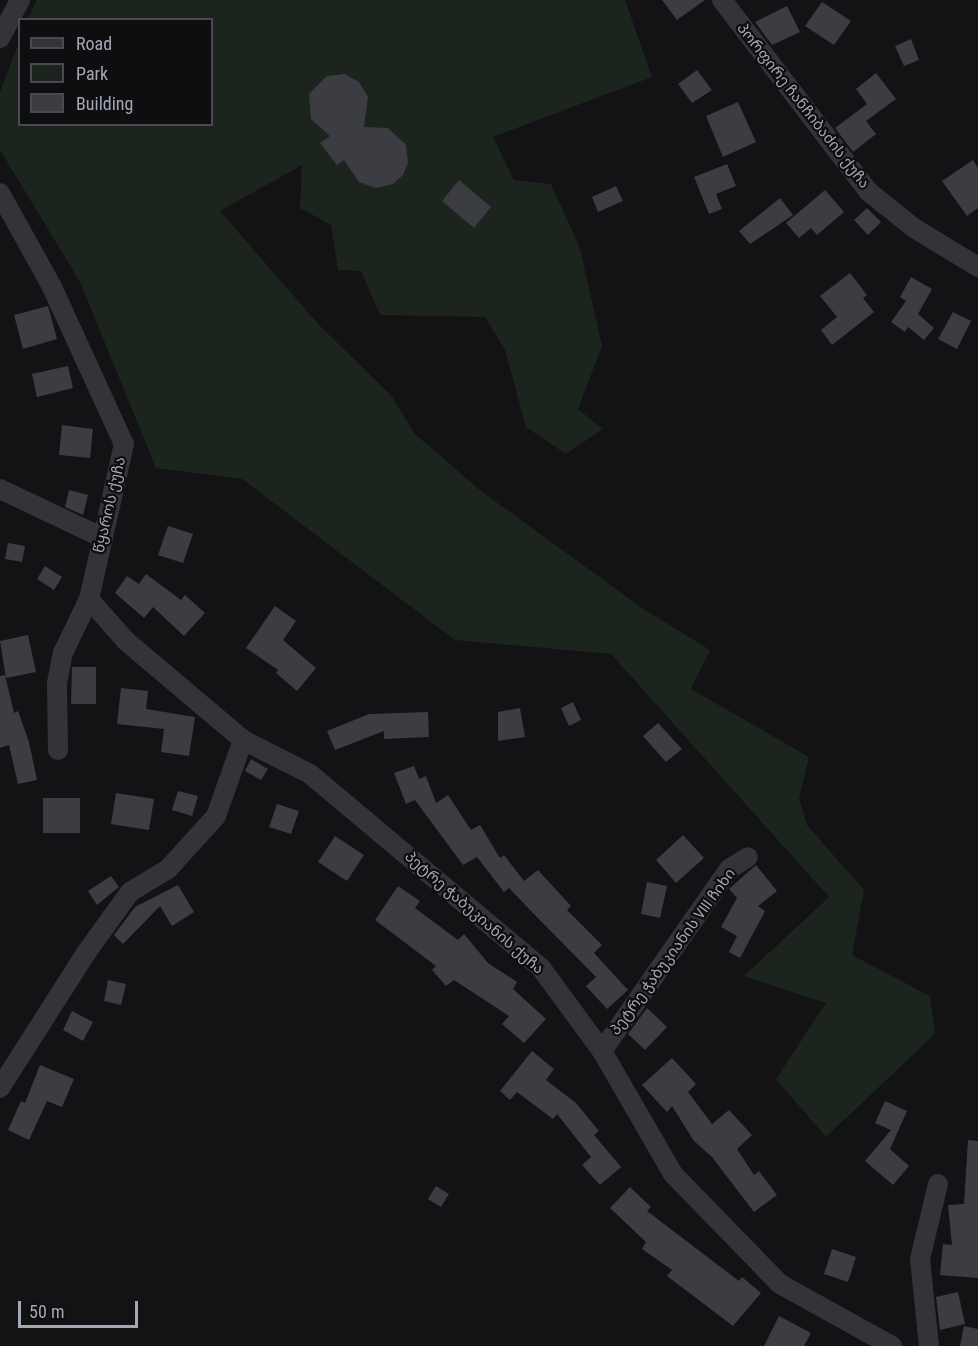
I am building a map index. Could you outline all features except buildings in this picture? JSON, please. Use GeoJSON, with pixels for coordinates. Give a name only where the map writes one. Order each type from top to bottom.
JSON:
{"type":"FeatureCollection","features":[{"type":"Feature","properties":{"kind":"street"},"geometry":{"type":"LineString","coordinates":[[0,38],[20,0]]}},
{"type":"Feature","properties":{"kind":"street","name":"პორფირე ჩანჩიბაძის ქუჩა"},"geometry":{"type":"LineString","coordinates":[[722,0],[869,192],[914,228],[978,267]]}},
{"type":"Feature","properties":{"kind":"street","name":"წყაროს ქუჩა"},"geometry":{"type":"LineString","coordinates":[[0,193],[52,287],[124,444],[89,599],[63,652],[57,683],[58,750]]}},
{"type":"Feature","properties":{"kind":"street"},"geometry":{"type":"LineString","coordinates":[[0,489],[103,538]]}},
{"type":"Feature","properties":{"kind":"street"},"geometry":{"type":"LineString","coordinates":[[0,1088],[86,953],[130,892],[168,870],[216,816],[243,740],[126,641],[89,599]]}},
{"type":"Feature","properties":{"kind":"street","name":"პეტრე ჭაბუკიანის ქუჩა"},"geometry":{"type":"LineString","coordinates":[[243,740],[310,774],[541,968],[603,1051],[673,1174],[780,1284],[892,1346]]}},
{"type":"Feature","properties":{"kind":"street","name":"პეტრე ჭაბუკიანის VIII ჩიხი"},"geometry":{"type":"LineString","coordinates":[[603,1051],[729,869],[748,857]]}},
{"type":"Feature","properties":{"kind":"street"},"geometry":{"type":"LineString","coordinates":[[928,1346],[920,1259],[938,1184]]}},
{"type":"Feature","properties":{"kind":"green space"},"geometry":{"type":"Polygon","coordinates":[[[37,0],[625,0],[652,77],[493,137],[514,180],[551,184],[580,248],[602,346],[578,409],[603,429],[566,454],[526,427],[505,350],[485,317],[380,315],[361,271],[338,270],[331,225],[300,208],[302,165],[220,211],[320,326],[391,395],[415,434],[481,491],[642,608],[710,650],[691,689],[809,757],[799,798],[807,825],[864,890],[852,955],[930,996],[935,1034],[826,1137],[776,1079],[826,1003],[744,976],[829,897],[611,654],[455,640],[242,479],[156,468],[80,282],[0,150],[0,92],[18,45],[18,126],[213,126],[213,18],[28,18],[37,0]]]}}]}
